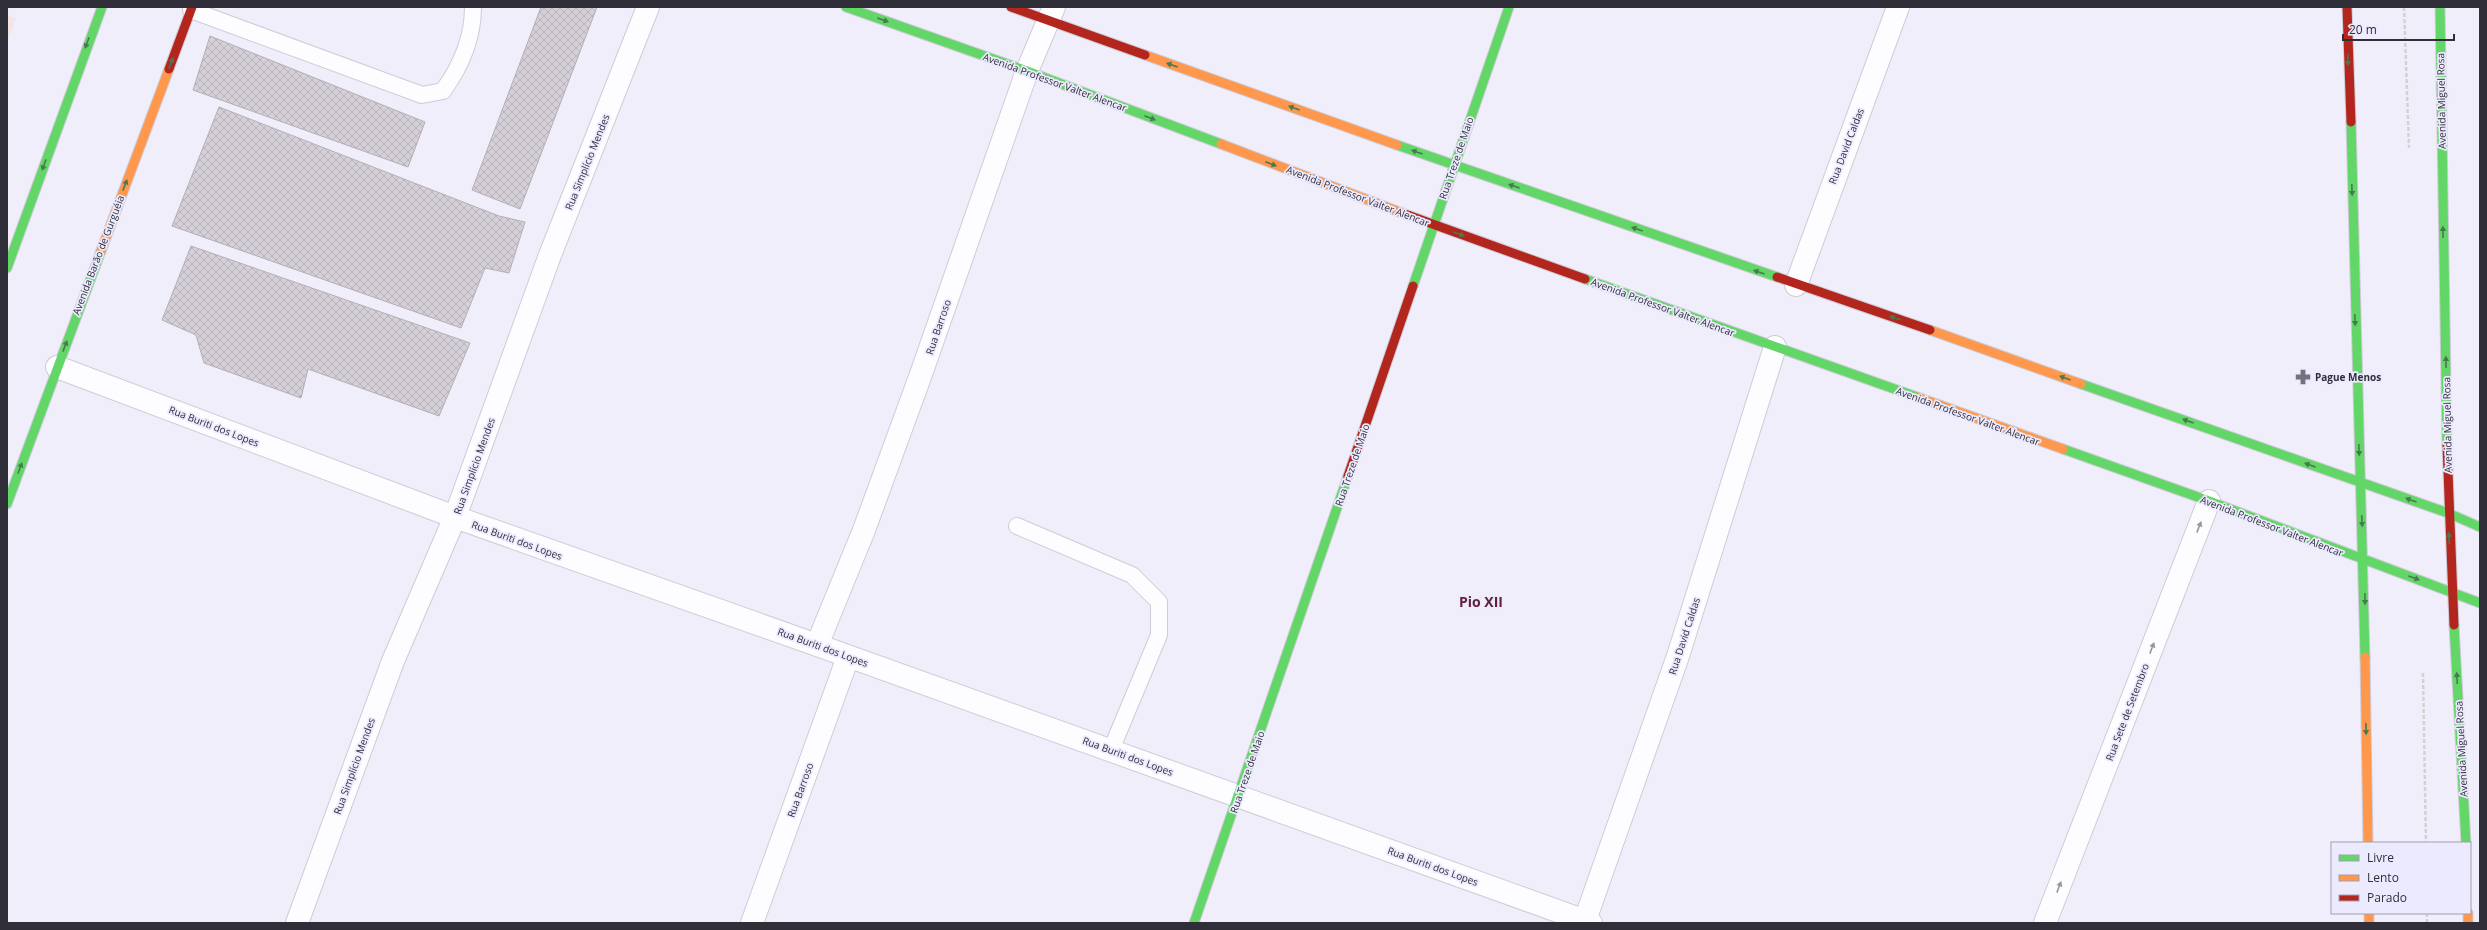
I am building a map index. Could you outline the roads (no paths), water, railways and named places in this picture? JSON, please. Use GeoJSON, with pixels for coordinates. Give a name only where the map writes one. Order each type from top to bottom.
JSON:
{"type":"FeatureCollection","features":[{"type":"Feature","properties":{"kind":"main road"},"geometry":{"type":"LineString","coordinates":[[7,268],[89,38],[102,7]]}},
{"type":"Feature","properties":{"kind":"main road","name":"Avenida Professor Valter Alencar"},"geometry":{"type":"LineString","coordinates":[[846,7],[1027,71],[1434,225],[2209,501],[2364,560],[2452,591],[2480,603]]}},
{"type":"Feature","properties":{"kind":"main road"},"geometry":{"type":"LineString","coordinates":[[1011,7],[1051,14],[1454,165],[1796,285],[1932,330],[2448,513],[2480,527]]}},
{"type":"Feature","properties":{"kind":"main road","name":"Rua Treze de Maio"},"geometry":{"type":"LineString","coordinates":[[1194,923],[1239,796],[1509,7]]}},
{"type":"Feature","properties":{"kind":"main road"},"geometry":{"type":"LineString","coordinates":[[2347,7],[2360,482],[2364,560],[2368,842]]}},
{"type":"Feature","properties":{"kind":"main road","name":"Avenida Miguel Rosa"},"geometry":{"type":"LineString","coordinates":[[2440,7],[2448,513],[2466,842]]}},
{"type":"Feature","properties":{"kind":"main road","name":"Avenida Barão de Gurguéia"},"geometry":{"type":"LineString","coordinates":[[7,504],[56,367],[191,9]]}},
{"type":"Feature","properties":{"kind":"street","name":"Rua Simplício Mendes"},"geometry":{"type":"LineString","coordinates":[[297,923],[393,661],[455,517],[550,255],[648,7]]}},
{"type":"Feature","properties":{"kind":"street","name":"Rua David Caldas"},"geometry":{"type":"LineString","coordinates":[[1796,285],[1898,7]]}},
{"type":"Feature","properties":{"kind":"street","name":"Rua Barroso"},"geometry":{"type":"LineString","coordinates":[[817,644],[864,530],[920,377],[1027,71],[1051,14]]}},
{"type":"Feature","properties":{"kind":"street","name":"Rua David Caldas"},"geometry":{"type":"LineString","coordinates":[[1586,922],[1678,656],[1775,347]]}},
{"type":"Feature","properties":{"kind":"street","name":"Rua Buriti dos Lopes"},"geometry":{"type":"LineString","coordinates":[[56,367],[455,517],[817,644],[848,657],[1111,750],[1586,922]]}},
{"type":"Feature","properties":{"kind":"street","name":"Rua Sete de Setembro"},"geometry":{"type":"LineString","coordinates":[[2045,923],[2209,501]]}},
{"type":"Feature","properties":{"kind":"street","name":"Rua Barroso"},"geometry":{"type":"LineString","coordinates":[[752,923],[848,657]]}},
{"type":"Feature","properties":{"kind":"lane"},"geometry":{"type":"LineString","coordinates":[[191,9],[422,96],[443,91],[459,70],[473,23],[473,7]]}},
{"type":"Feature","properties":{"kind":"lane"},"geometry":{"type":"LineString","coordinates":[[1017,526],[1132,575],[1159,602],[1159,635],[1111,750]]}},
{"type":"Feature","properties":{"kind":"place","name":"Pague Menos"},"geometry":{"type":"Point","coordinates":[2303,377]}},
{"type":"Feature","properties":{"kind":"district","name":"Pio XII"},"geometry":{"type":"Point","coordinates":[1481,602]}}]}
